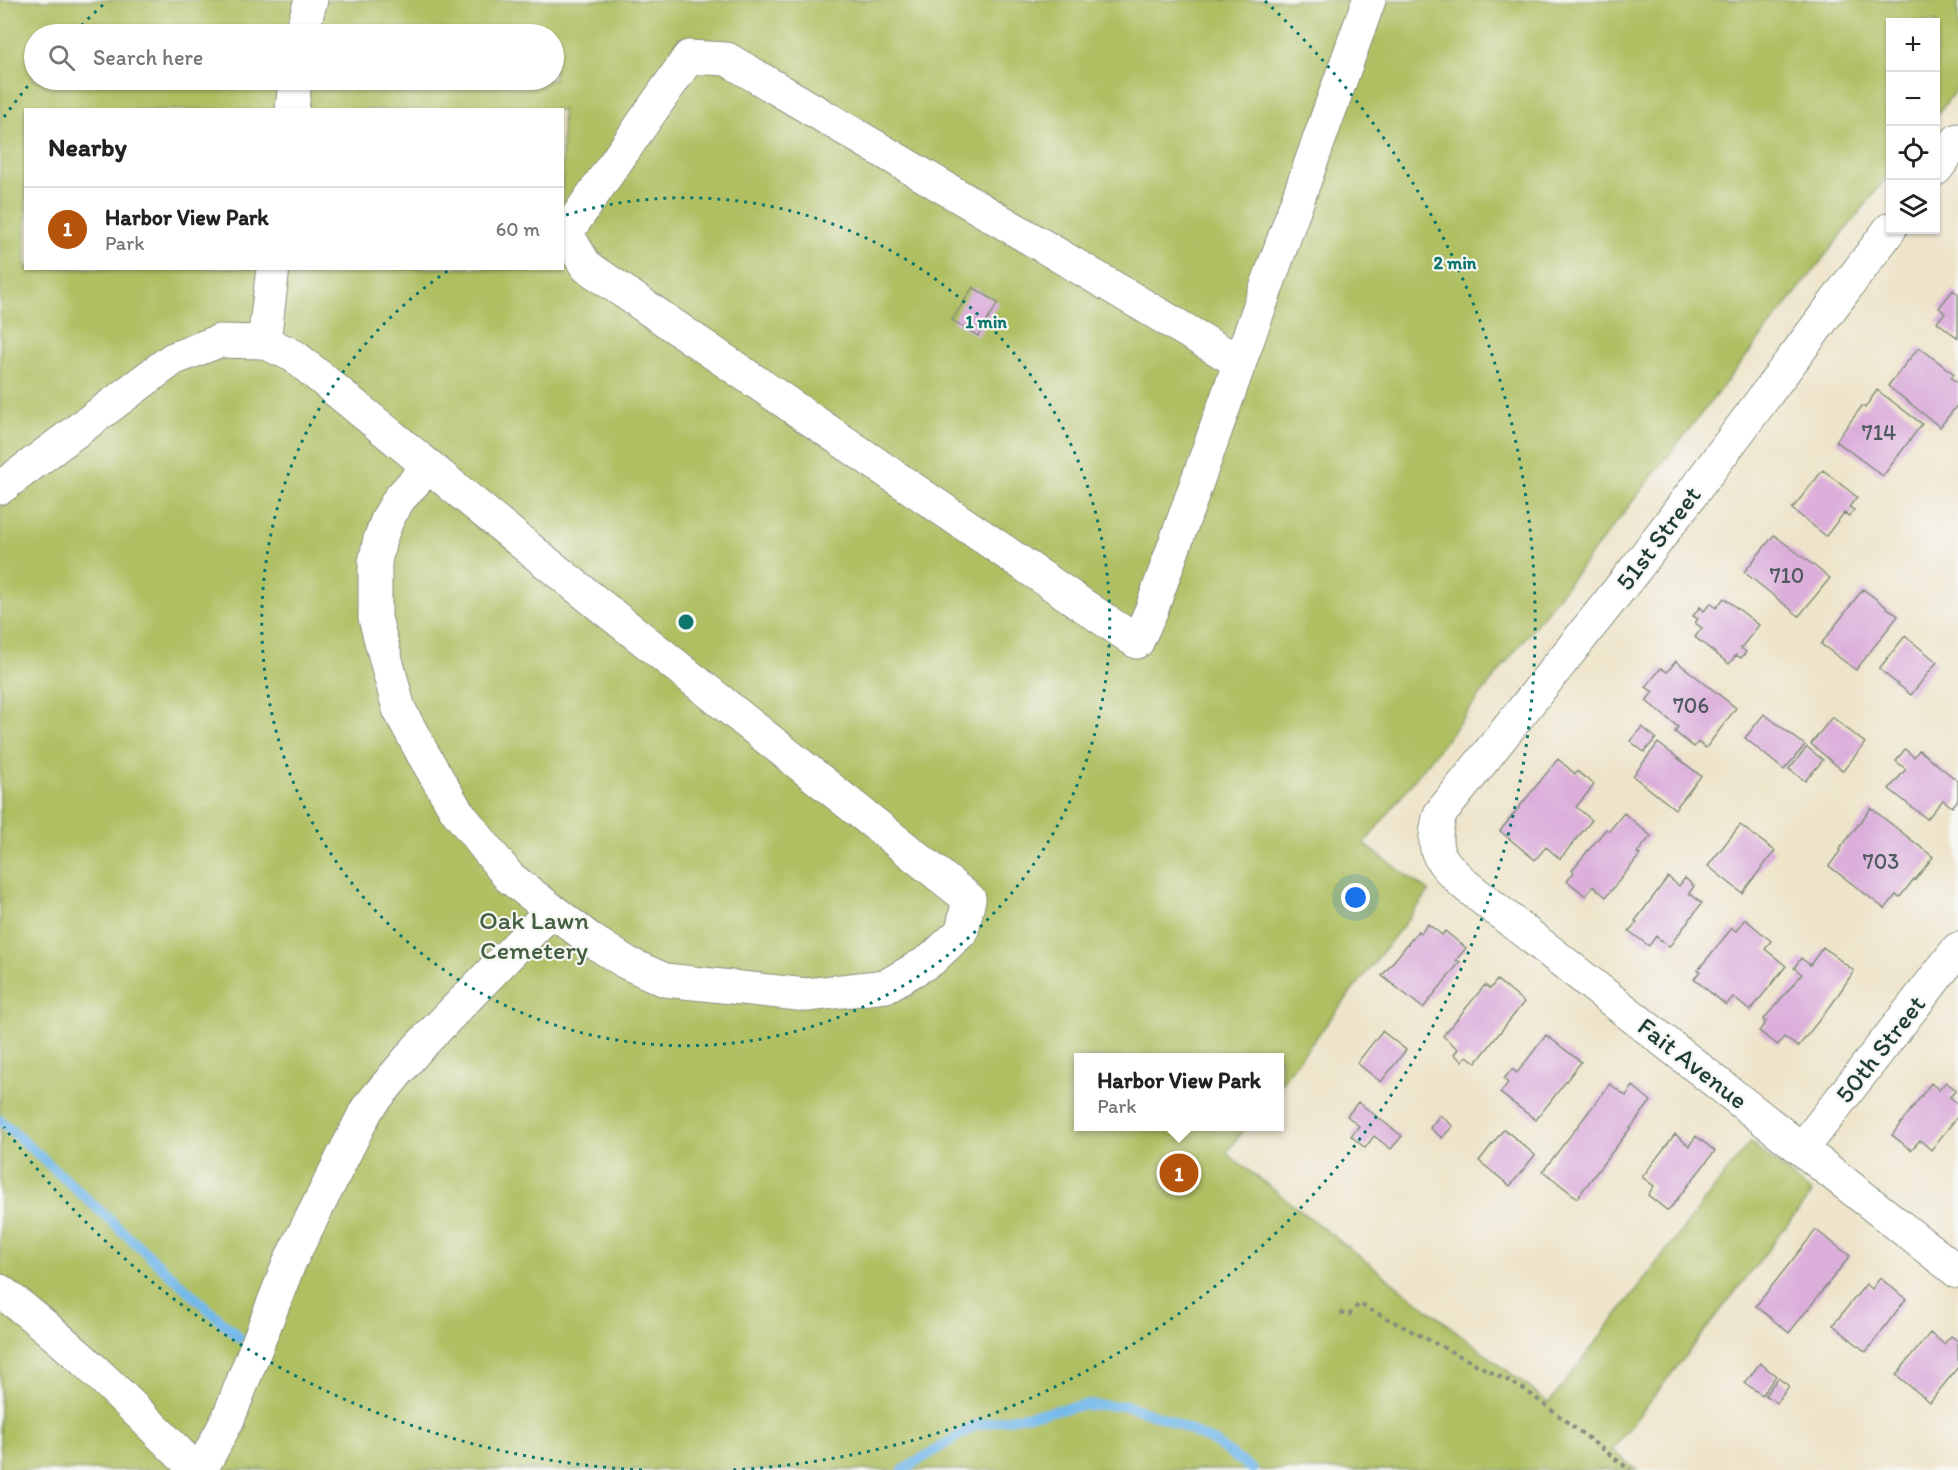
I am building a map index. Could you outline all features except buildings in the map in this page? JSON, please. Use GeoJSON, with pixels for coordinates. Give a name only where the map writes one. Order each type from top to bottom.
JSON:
{"type":"FeatureCollection","features":[{"type":"Feature","properties":{"kind":"street"},"geometry":{"type":"LineString","coordinates":[[304,24],[311,0]]}},
{"type":"Feature","properties":{"kind":"street"},"geometry":{"type":"LineString","coordinates":[[1239,362],[727,59],[689,57],[566,232],[586,266],[1137,642],[1151,611],[1369,0]]}},
{"type":"Feature","properties":{"kind":"street"},"geometry":{"type":"LineString","coordinates":[[292,108],[294,90]]}},
{"type":"Feature","properties":{"kind":"street"},"geometry":{"type":"LineString","coordinates":[[1940,163],[1958,140]]}},
{"type":"Feature","properties":{"kind":"street","name":"51st Street"},"geometry":{"type":"LineString","coordinates":[[1435,848],[1440,814],[1637,567],[1886,234]]}},
{"type":"Feature","properties":{"kind":"street"},"geometry":{"type":"LineString","coordinates":[[264,342],[273,270]]}},
{"type":"Feature","properties":{"kind":"street"},"geometry":{"type":"LineString","coordinates":[[0,488],[173,359],[219,341],[264,342],[294,357],[429,466],[551,566],[969,899],[962,931],[931,960],[886,986],[807,994],[664,980],[627,963],[551,911],[509,877],[456,810],[399,709],[375,618],[375,562],[388,518],[399,499],[429,466]]}},
{"type":"Feature","properties":{"kind":"street","name":"Fait Avenue"},"geometry":{"type":"LineString","coordinates":[[1435,848],[1444,864],[1464,884],[1958,1272]]}},
{"type":"Feature","properties":{"kind":"street"},"geometry":{"type":"LineString","coordinates":[[201,1470],[228,1419],[291,1261],[367,1109],[417,1049],[551,911]]}},
{"type":"Feature","properties":{"kind":"street","name":"50th Street"},"geometry":{"type":"LineString","coordinates":[[1802,1149],[1958,949]]}},
{"type":"Feature","properties":{"kind":"street"},"geometry":{"type":"LineString","coordinates":[[0,1291],[22,1307],[122,1396],[196,1470]]}},
{"type":"Feature","properties":{"kind":"path"},"geometry":{"type":"LineString","coordinates":[[1340,1313],[1349,1316],[1359,1304],[1524,1389],[1630,1470]]}},
{"type":"Feature","properties":{"kind":"green space","name":"Oak Lawn Cemetery"},"geometry":{"type":"Polygon","coordinates":[[[0,0],[1958,0],[1958,87],[1940,111],[1940,18],[1886,18],[1886,178],[1364,844],[1429,892],[1284,1079],[1284,1053],[1074,1053],[1074,1131],[1243,1131],[1226,1153],[1549,1403],[1750,1142],[1812,1193],[1612,1450],[1636,1470],[0,1470],[0,0]]]}},
{"type":"Feature","properties":{"kind":"waterway"},"geometry":{"type":"LineString","coordinates":[[0,1120],[240,1338]]}},
{"type":"Feature","properties":{"kind":"waterway"},"geometry":{"type":"LineString","coordinates":[[903,1470],[976,1425],[1084,1405],[1128,1406],[1167,1419],[1214,1442],[1253,1470]]}},
{"type":"Feature","properties":{"kind":"place","name":"Harbor View Park"},"geometry":{"type":"Point","coordinates":[1179,1173]}}]}
